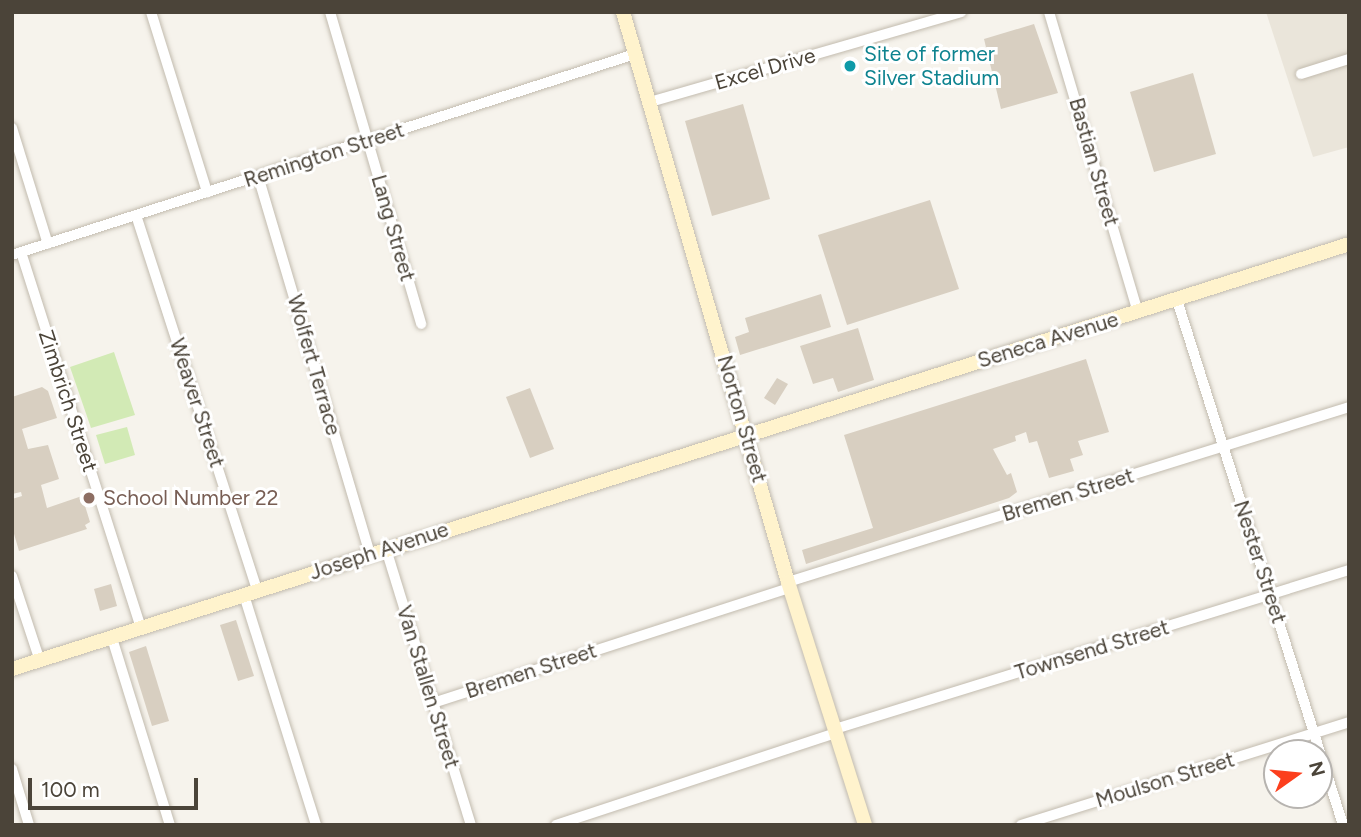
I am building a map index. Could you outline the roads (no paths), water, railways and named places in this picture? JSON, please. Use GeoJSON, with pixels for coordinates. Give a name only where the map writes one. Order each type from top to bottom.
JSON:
{"type":"FeatureCollection","features":[{"type":"Feature","properties":{"kind":"main road","name":"Norton Street"},"geometry":{"type":"LineString","coordinates":[[623,12],[789,585],[866,825]]}},
{"type":"Feature","properties":{"kind":"main road","name":"Seneca Avenue"},"geometry":{"type":"LineString","coordinates":[[745,434],[1349,244]]}},
{"type":"Feature","properties":{"kind":"main road","name":"Joseph Avenue"},"geometry":{"type":"LineString","coordinates":[[12,670],[745,434]]}},
{"type":"Feature","properties":{"kind":"street"},"geometry":{"type":"LineString","coordinates":[[151,12],[207,192]]}},
{"type":"Feature","properties":{"kind":"street","name":"Lang Street"},"geometry":{"type":"LineString","coordinates":[[330,12],[421,324]]}},
{"type":"Feature","properties":{"kind":"street","name":"Excel Drive"},"geometry":{"type":"LineString","coordinates":[[650,102],[961,12]]}},
{"type":"Feature","properties":{"kind":"street","name":"Bastian Street"},"geometry":{"type":"LineString","coordinates":[[1049,12],[1138,312]]}},
{"type":"Feature","properties":{"kind":"street","name":"Remington Street"},"geometry":{"type":"LineString","coordinates":[[16,254],[635,54]]}},
{"type":"Feature","properties":{"kind":"street"},"geometry":{"type":"LineString","coordinates":[[1301,74],[1349,58]]}},
{"type":"Feature","properties":{"kind":"street"},"geometry":{"type":"LineString","coordinates":[[12,128],[48,244]]}},
{"type":"Feature","properties":{"kind":"street","name":"Wolfert Terrace"},"geometry":{"type":"LineString","coordinates":[[258,176],[370,554]]}},
{"type":"Feature","properties":{"kind":"street","name":"Weaver Street"},"geometry":{"type":"LineString","coordinates":[[136,215],[251,592],[316,825]]}},
{"type":"Feature","properties":{"kind":"street","name":"Zimbrich Street"},"geometry":{"type":"LineString","coordinates":[[16,254],[141,629]]}},
{"type":"Feature","properties":{"kind":"street","name":"Nester Street"},"geometry":{"type":"LineString","coordinates":[[1177,300],[1343,825]]}},
{"type":"Feature","properties":{"kind":"street","name":"Bremen Street"},"geometry":{"type":"LineString","coordinates":[[433,703],[789,585],[1349,407]]}},
{"type":"Feature","properties":{"kind":"street","name":"Van Stallen Street"},"geometry":{"type":"LineString","coordinates":[[386,549],[471,825]]}},
{"type":"Feature","properties":{"kind":"street","name":"Townsend Street"},"geometry":{"type":"LineString","coordinates":[[556,825],[835,731],[1349,570]]}},
{"type":"Feature","properties":{"kind":"street"},"geometry":{"type":"LineString","coordinates":[[12,576],[40,661]]}},
{"type":"Feature","properties":{"kind":"street"},"geometry":{"type":"LineString","coordinates":[[112,638],[170,825]]}},
{"type":"Feature","properties":{"kind":"street","name":"Moulson Street"},"geometry":{"type":"LineString","coordinates":[[1021,825],[1349,722]]}},
{"type":"Feature","properties":{"kind":"street"},"geometry":{"type":"LineString","coordinates":[[12,769],[29,825]]}},
{"type":"Feature","properties":{"kind":"place","name":"Site of former Silver Stadium"},"geometry":{"type":"Point","coordinates":[850,66]}},
{"type":"Feature","properties":{"kind":"place","name":"School Number 22"},"geometry":{"type":"Point","coordinates":[89,498]}}]}
